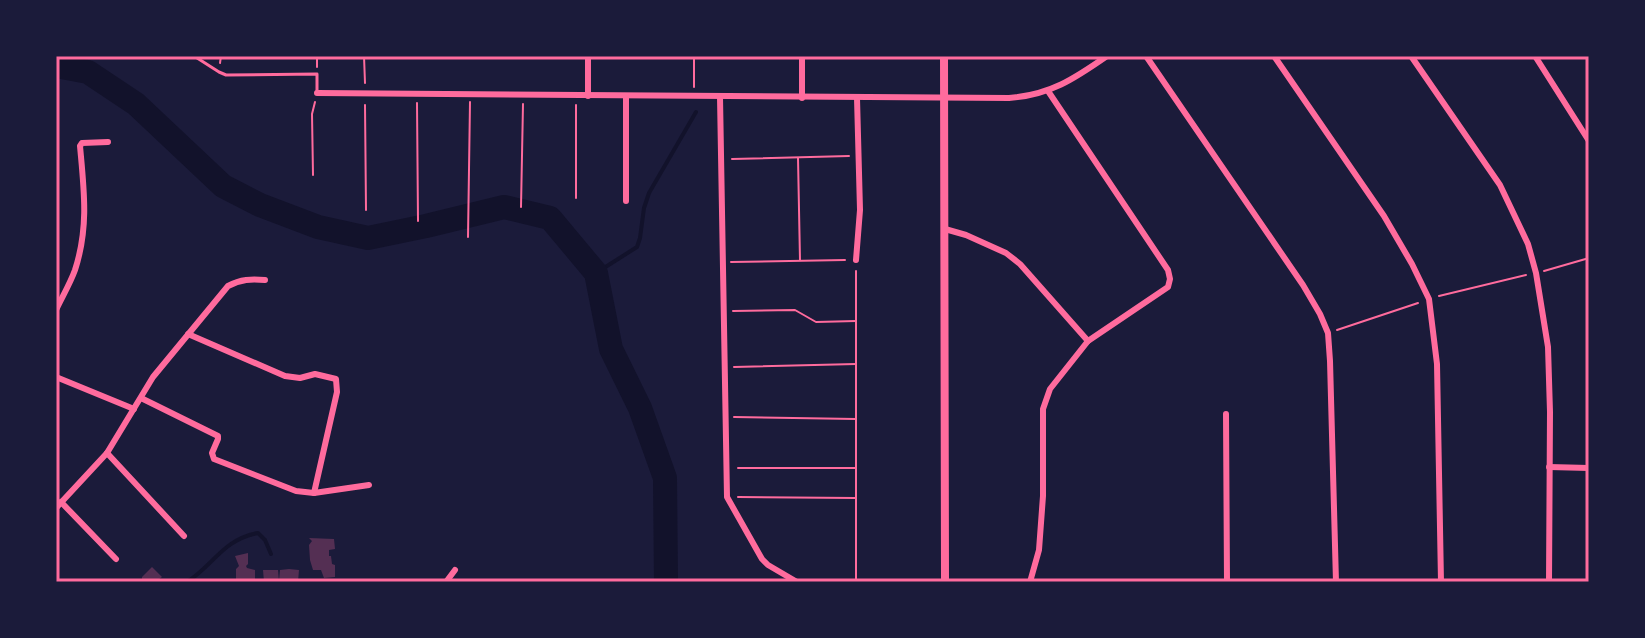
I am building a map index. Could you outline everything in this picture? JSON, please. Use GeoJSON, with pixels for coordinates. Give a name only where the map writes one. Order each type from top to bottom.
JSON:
{"type":"FeatureCollection","features":[{"type":"Feature","properties":{"kind":"street"},"geometry":{"type":"LineString","coordinates":[[588,56],[588,96]]}},
{"type":"Feature","properties":{"kind":"street"},"geometry":{"type":"LineString","coordinates":[[802,56],[802,98]]}},
{"type":"Feature","properties":{"kind":"street"},"geometry":{"type":"LineString","coordinates":[[944,56],[945,582]]}},
{"type":"Feature","properties":{"kind":"street"},"geometry":{"type":"LineString","coordinates":[[317,93],[1009,98],[1029,97],[1062,86],[1107,56]]}},
{"type":"Feature","properties":{"kind":"street"},"geometry":{"type":"LineString","coordinates":[[1146,56],[1303,285],[1328,333],[1336,582]]}},
{"type":"Feature","properties":{"kind":"street"},"geometry":{"type":"LineString","coordinates":[[1274,56],[1384,216],[1429,299],[1437,364],[1441,582]]}},
{"type":"Feature","properties":{"kind":"street"},"geometry":{"type":"LineString","coordinates":[[1411,56],[1500,185],[1528,244],[1536,273],[1548,347],[1549,582]]}},
{"type":"Feature","properties":{"kind":"street"},"geometry":{"type":"LineString","coordinates":[[1535,56],[1589,141]]}},
{"type":"Feature","properties":{"kind":"street"},"geometry":{"type":"LineString","coordinates":[[1030,582],[1039,550],[1043,496],[1043,409],[1050,389],[1088,341],[1168,287],[1170,279],[1168,270],[1048,91]]}},
{"type":"Feature","properties":{"kind":"street"},"geometry":{"type":"LineString","coordinates":[[626,96],[626,201]]}},
{"type":"Feature","properties":{"kind":"street"},"geometry":{"type":"LineString","coordinates":[[720,97],[727,497],[762,559],[797,582]]}},
{"type":"Feature","properties":{"kind":"street"},"geometry":{"type":"LineString","coordinates":[[856,260],[860,210],[857,98]]}},
{"type":"Feature","properties":{"kind":"street"},"geometry":{"type":"LineString","coordinates":[[56,310],[74,272],[82,241],[86,207],[81,144],[108,142]]}},
{"type":"Feature","properties":{"kind":"street"},"geometry":{"type":"LineString","coordinates":[[945,229],[1006,253],[1020,264],[1088,341]]}},
{"type":"Feature","properties":{"kind":"street"},"geometry":{"type":"LineString","coordinates":[[116,559],[59,505],[107,453],[153,377],[228,286],[238,280],[265,280]]}},
{"type":"Feature","properties":{"kind":"street"},"geometry":{"type":"LineString","coordinates":[[188,334],[285,376],[300,378],[315,374],[336,379],[337,392],[314,493]]}},
{"type":"Feature","properties":{"kind":"street"},"geometry":{"type":"LineString","coordinates":[[56,377],[134,409]]}},
{"type":"Feature","properties":{"kind":"street"},"geometry":{"type":"LineString","coordinates":[[141,398],[218,436],[212,453],[214,459],[291,489],[314,493],[369,485]]}},
{"type":"Feature","properties":{"kind":"street"},"geometry":{"type":"LineString","coordinates":[[1226,414],[1227,582]]}},
{"type":"Feature","properties":{"kind":"street"},"geometry":{"type":"LineString","coordinates":[[107,453],[184,536]]}},
{"type":"Feature","properties":{"kind":"street"},"geometry":{"type":"LineString","coordinates":[[1549,467],[1589,468]]}},
{"type":"Feature","properties":{"kind":"street"},"geometry":{"type":"LineString","coordinates":[[446,582],[455,570]]}},
{"type":"Feature","properties":{"kind":"lane"},"geometry":{"type":"LineString","coordinates":[[194,56],[226,75],[317,74],[317,93]]}},
{"type":"Feature","properties":{"kind":"path"},"geometry":{"type":"LineString","coordinates":[[364,56],[366,210]]}},
{"type":"Feature","properties":{"kind":"path"},"geometry":{"type":"LineString","coordinates":[[694,56],[694,97]]}},
{"type":"Feature","properties":{"kind":"path"},"geometry":{"type":"LineString","coordinates":[[313,175],[312,110],[317,93]]}},
{"type":"Feature","properties":{"kind":"path"},"geometry":{"type":"LineString","coordinates":[[417,94],[418,221]]}},
{"type":"Feature","properties":{"kind":"path"},"geometry":{"type":"LineString","coordinates":[[468,237],[471,94]]}},
{"type":"Feature","properties":{"kind":"path"},"geometry":{"type":"LineString","coordinates":[[521,207],[523,95]]}},
{"type":"Feature","properties":{"kind":"path"},"geometry":{"type":"LineString","coordinates":[[576,96],[576,198]]}},
{"type":"Feature","properties":{"kind":"path"},"geometry":{"type":"LineString","coordinates":[[721,159],[859,155]]}},
{"type":"Feature","properties":{"kind":"path"},"geometry":{"type":"LineString","coordinates":[[798,157],[800,261]]}},
{"type":"Feature","properties":{"kind":"path"},"geometry":{"type":"LineString","coordinates":[[1328,333],[1429,299],[1589,258]]}},
{"type":"Feature","properties":{"kind":"path"},"geometry":{"type":"LineString","coordinates":[[723,262],[856,260],[856,582]]}},
{"type":"Feature","properties":{"kind":"path"},"geometry":{"type":"LineString","coordinates":[[724,311],[795,310],[816,322],[857,321]]}},
{"type":"Feature","properties":{"kind":"path"},"geometry":{"type":"LineString","coordinates":[[725,367],[857,364]]}},
{"type":"Feature","properties":{"kind":"path"},"geometry":{"type":"LineString","coordinates":[[726,417],[857,419]]}},
{"type":"Feature","properties":{"kind":"path"},"geometry":{"type":"LineString","coordinates":[[727,467],[857,468]]}},
{"type":"Feature","properties":{"kind":"path"},"geometry":{"type":"LineString","coordinates":[[727,497],[856,498]]}},
{"type":"Feature","properties":{"kind":"building"},"geometry":{"type":"Polygon","coordinates":[[[309,538],[334,539],[335,549],[329,550],[329,556],[335,565],[335,577],[324,578],[321,570],[313,570],[309,545],[312,541],[309,538]]]}},
{"type":"Feature","properties":{"kind":"building"},"geometry":{"type":"Polygon","coordinates":[[[248,553],[246,566],[255,570],[255,581],[236,579],[239,566],[235,556],[248,553]]]}},
{"type":"Feature","properties":{"kind":"building"},"geometry":{"type":"Polygon","coordinates":[[[152,567],[162,577],[155,582],[142,582],[142,577],[152,567]]]}},
{"type":"Feature","properties":{"kind":"building"},"geometry":{"type":"Polygon","coordinates":[[[263,570],[278,570],[279,582],[264,582],[263,570]]]}},
{"type":"Feature","properties":{"kind":"building"},"geometry":{"type":"Polygon","coordinates":[[[280,570],[299,570],[298,582],[279,581],[280,570]]]}},
{"type":"Feature","properties":{"kind":"waterway"},"geometry":{"type":"LineString","coordinates":[[56,66],[88,72],[136,104],[223,186],[260,205],[318,227],[368,238],[504,207],[550,218],[596,273],[611,349],[640,408],[665,478],[666,582]]}},
{"type":"Feature","properties":{"kind":"waterway"},"geometry":{"type":"LineString","coordinates":[[596,273],[637,247],[649,193],[696,112]]}},
{"type":"Feature","properties":{"kind":"waterway"},"geometry":{"type":"LineString","coordinates":[[187,582],[227,547],[246,536],[258,533],[271,554]]}}]}
